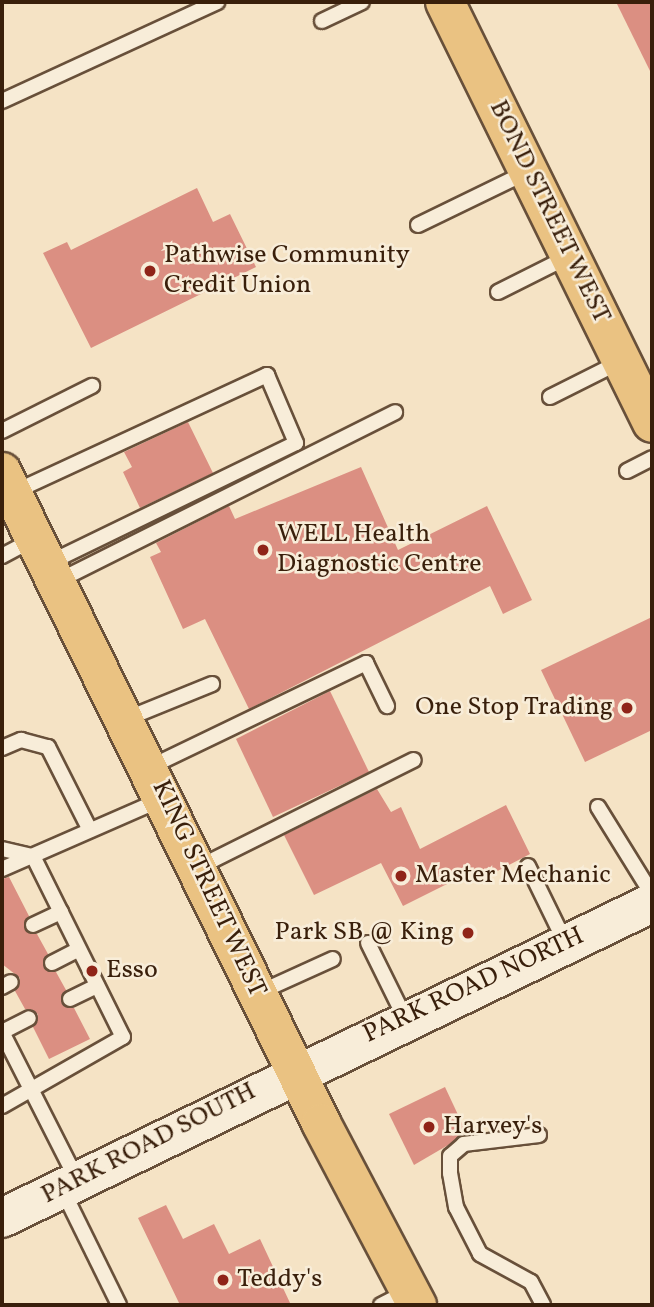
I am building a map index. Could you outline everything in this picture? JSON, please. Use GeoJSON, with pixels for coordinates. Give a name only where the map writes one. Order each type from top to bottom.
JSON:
{"type":"FeatureCollection","features":[{"type":"Feature","properties":{"kind":"main road","name":"BOND STREET WEST"},"geometry":{"type":"LineString","coordinates":[[444,2],[652,423]]}},
{"type":"Feature","properties":{"kind":"main road","name":"KING STREET WEST"},"geometry":{"type":"LineString","coordinates":[[7,482],[157,783],[403,1300]]}},
{"type":"Feature","properties":{"kind":"main road","name":"PARK ROAD NORTH"},"geometry":{"type":"LineString","coordinates":[[296,1072],[652,903]]}},
{"type":"Feature","properties":{"kind":"main road","name":"PARK ROAD SOUTH"},"geometry":{"type":"LineString","coordinates":[[2,1218],[296,1072]]}},
{"type":"Feature","properties":{"kind":"lane"},"geometry":{"type":"LineString","coordinates":[[2,102],[217,2]]}},
{"type":"Feature","properties":{"kind":"lane"},"geometry":{"type":"LineString","coordinates":[[322,21],[362,2]]}},
{"type":"Feature","properties":{"kind":"lane"},"geometry":{"type":"LineString","coordinates":[[418,225],[528,171]]}},
{"type":"Feature","properties":{"kind":"lane"},"geometry":{"type":"LineString","coordinates":[[498,292],[570,256]]}},
{"type":"Feature","properties":{"kind":"lane"},"geometry":{"type":"LineString","coordinates":[[550,397],[622,361]]}},
{"type":"Feature","properties":{"kind":"lane"},"geometry":{"type":"LineString","coordinates":[[7,482],[267,375],[296,443],[47,561]]}},
{"type":"Feature","properties":{"kind":"lane"},"geometry":{"type":"LineString","coordinates":[[2,431],[92,386]]}},
{"type":"Feature","properties":{"kind":"lane"},"geometry":{"type":"LineString","coordinates":[[2,556],[47,561],[394,412]]}},
{"type":"Feature","properties":{"kind":"lane"},"geometry":{"type":"LineString","coordinates":[[627,471],[652,458]]}},
{"type":"Feature","properties":{"kind":"lane"},"geometry":{"type":"LineString","coordinates":[[2,869],[90,830],[157,783],[366,663],[387,706]]}},
{"type":"Feature","properties":{"kind":"lane"},"geometry":{"type":"LineString","coordinates":[[126,719],[212,684]]}},
{"type":"Feature","properties":{"kind":"lane"},"geometry":{"type":"LineString","coordinates":[[2,748],[21,740],[48,747],[90,830]]}},
{"type":"Feature","properties":{"kind":"lane"},"geometry":{"type":"LineString","coordinates":[[196,869],[414,760]]}},
{"type":"Feature","properties":{"kind":"lane"},"geometry":{"type":"LineString","coordinates":[[597,807],[652,894]]}},
{"type":"Feature","properties":{"kind":"lane"},"geometry":{"type":"LineString","coordinates":[[2,849],[33,856]]}},
{"type":"Feature","properties":{"kind":"lane"},"geometry":{"type":"LineString","coordinates":[[2,1106],[29,1085],[123,1037],[33,856]]}},
{"type":"Feature","properties":{"kind":"lane"},"geometry":{"type":"LineString","coordinates":[[528,866],[565,943]]}},
{"type":"Feature","properties":{"kind":"lane"},"geometry":{"type":"LineString","coordinates":[[33,925],[61,912]]}},
{"type":"Feature","properties":{"kind":"lane"},"geometry":{"type":"LineString","coordinates":[[368,943],[405,1018]]}},
{"type":"Feature","properties":{"kind":"lane"},"geometry":{"type":"LineString","coordinates":[[52,962],[78,950]]}},
{"type":"Feature","properties":{"kind":"lane"},"geometry":{"type":"LineString","coordinates":[[258,993],[333,959]]}},
{"type":"Feature","properties":{"kind":"lane"},"geometry":{"type":"LineString","coordinates":[[70,999],[97,986]]}},
{"type":"Feature","properties":{"kind":"lane"},"geometry":{"type":"LineString","coordinates":[[29,1018],[2,1032],[29,1085],[119,1305]]}},
{"type":"Feature","properties":{"kind":"lane"},"geometry":{"type":"LineString","coordinates":[[539,1135],[464,1144],[450,1156],[450,1173],[456,1207],[480,1254],[531,1282],[543,1305]]}},
{"type":"Feature","properties":{"kind":"building"},"geometry":{"type":"Polygon","coordinates":[[[616,2],[652,2],[652,75],[616,2]]]}},
{"type":"Feature","properties":{"kind":"building","name":"Pathwise Community Credit Union"},"geometry":{"type":"Polygon","coordinates":[[[197,188],[213,222],[230,214],[256,267],[91,348],[43,253],[67,242],[71,250],[197,188]]]}},
{"type":"Feature","properties":{"kind":"building"},"geometry":{"type":"Polygon","coordinates":[[[188,422],[213,473],[140,508],[123,472],[132,467],[124,452],[188,422]]]}},
{"type":"Feature","properties":{"kind":"building"},"geometry":{"type":"Polygon","coordinates":[[[361,467],[398,550],[487,506],[532,600],[503,614],[490,586],[249,709],[205,619],[183,629],[150,557],[161,552],[156,543],[229,506],[235,519],[361,467]]]}},
{"type":"Feature","properties":{"kind":"building"},"geometry":{"type":"Polygon","coordinates":[[[652,617],[652,730],[585,762],[541,670],[652,617]]]}},
{"type":"Feature","properties":{"kind":"building"},"geometry":{"type":"Polygon","coordinates":[[[330,691],[369,772],[273,817],[236,739],[330,691]]]}},
{"type":"Feature","properties":{"kind":"building"},"geometry":{"type":"Polygon","coordinates":[[[377,789],[391,812],[401,807],[420,849],[506,805],[530,854],[480,880],[475,870],[403,906],[381,863],[314,895],[284,835],[377,789]]]}},
{"type":"Feature","properties":{"kind":"building"},"geometry":{"type":"Polygon","coordinates":[[[9,877],[29,916],[25,930],[37,934],[48,954],[44,968],[56,972],[66,990],[62,1004],[74,1008],[90,1039],[49,1059],[33,1027],[38,1014],[25,1009],[15,991],[20,978],[2,964],[2,879],[9,877]]]}},
{"type":"Feature","properties":{"kind":"building","name":"Harvey's"},"geometry":{"type":"Polygon","coordinates":[[[445,1087],[467,1134],[414,1165],[389,1114],[445,1087]]]}},
{"type":"Feature","properties":{"kind":"building","name":"Teddy's"},"geometry":{"type":"Polygon","coordinates":[[[166,1205],[183,1239],[214,1224],[229,1254],[260,1239],[291,1305],[180,1305],[138,1218],[166,1205]]]}},
{"type":"Feature","properties":{"kind":"place","name":"Pathwise Community Credit Union"},"geometry":{"type":"Point","coordinates":[150,271]}},
{"type":"Feature","properties":{"kind":"place","name":"WELL Health Diagnostic Centre"},"geometry":{"type":"Point","coordinates":[263,550]}},
{"type":"Feature","properties":{"kind":"place","name":"One Stop Trading"},"geometry":{"type":"Point","coordinates":[627,708]}},
{"type":"Feature","properties":{"kind":"place","name":"Master Mechanic"},"geometry":{"type":"Point","coordinates":[401,876]}},
{"type":"Feature","properties":{"kind":"place","name":"Park SB @ King"},"geometry":{"type":"Point","coordinates":[468,933]}},
{"type":"Feature","properties":{"kind":"place","name":"Esso"},"geometry":{"type":"Point","coordinates":[92,971]}},
{"type":"Feature","properties":{"kind":"place","name":"Harvey's"},"geometry":{"type":"Point","coordinates":[429,1127]}},
{"type":"Feature","properties":{"kind":"place","name":"Teddy's"},"geometry":{"type":"Point","coordinates":[223,1280]}}]}
